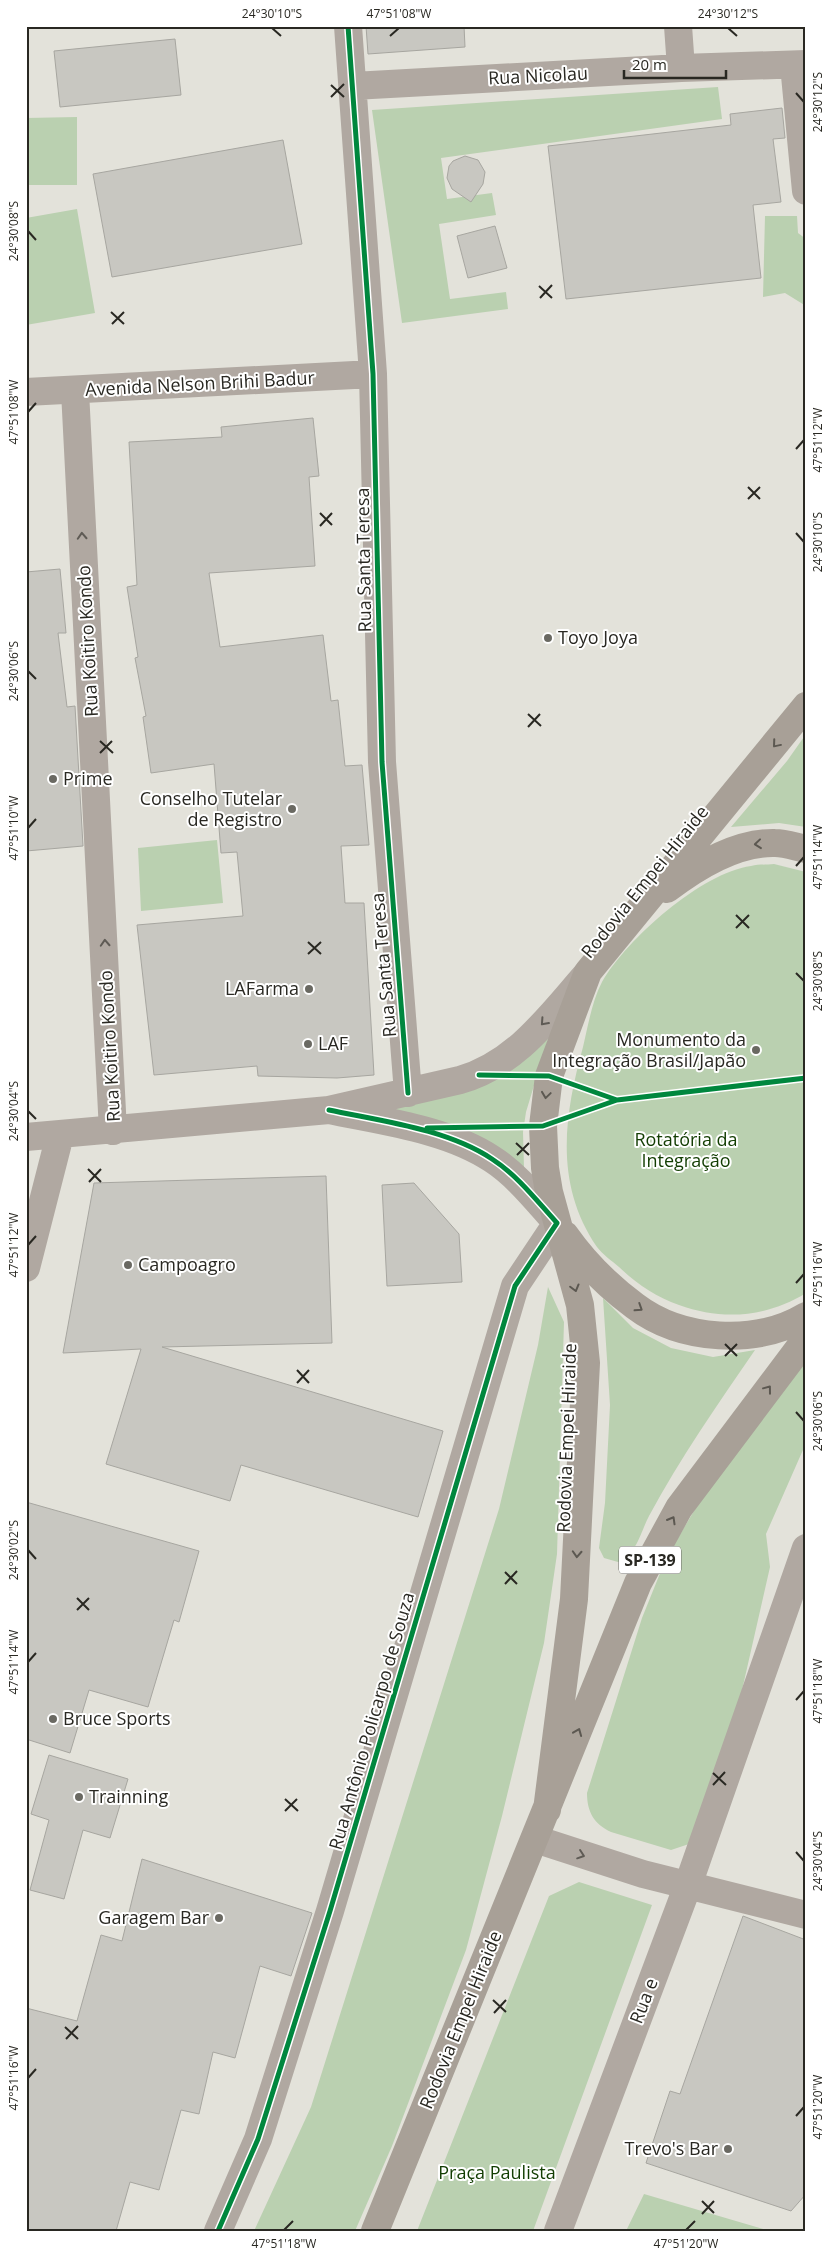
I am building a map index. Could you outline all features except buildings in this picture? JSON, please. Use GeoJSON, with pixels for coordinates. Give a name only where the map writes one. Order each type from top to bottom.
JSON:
{"type":"FeatureCollection","features":[{"type":"Feature","properties":{"kind":"main road","name":"Rodovia Empei Hiraide"},"geometry":{"type":"LineString","coordinates":[[547,1810],[574,1599],[586,1363],[580,1305],[557,1223],[545,1168],[543,1126],[549,1076],[588,972],[806,706]]}},
{"type":"Feature","properties":{"kind":"main road"},"geometry":{"type":"LineString","coordinates":[[625,926],[676,882],[728,853],[752,844],[777,843],[806,849]]}},
{"type":"Feature","properties":{"kind":"main road"},"geometry":{"type":"LineString","coordinates":[[557,1223],[588,1264],[636,1307],[658,1319],[688,1330],[739,1336],[767,1332],[791,1325],[806,1316]]}},
{"type":"Feature","properties":{"kind":"main road","name":"Rodovia Empei Hiraide"},"geometry":{"type":"LineString","coordinates":[[375,2231],[638,1583],[679,1508],[806,1339]]}},
{"type":"Feature","properties":{"kind":"street","name":"Rua Santa Teresa"},"geometry":{"type":"LineString","coordinates":[[348,26],[373,374],[382,762],[408,1093]]}},
{"type":"Feature","properties":{"kind":"street"},"geometry":{"type":"LineString","coordinates":[[678,26],[681,68]]}},
{"type":"Feature","properties":{"kind":"street","name":"Rua Nicolau"},"geometry":{"type":"LineString","coordinates":[[353,86],[681,68],[800,64]]}},
{"type":"Feature","properties":{"kind":"street"},"geometry":{"type":"LineString","coordinates":[[800,64],[806,191]]}},
{"type":"Feature","properties":{"kind":"street","name":"Avenida Nelson Brihi Badur"},"geometry":{"type":"LineString","coordinates":[[26,392],[75,391],[373,374]]}},
{"type":"Feature","properties":{"kind":"street","name":"Rua Koitiro Kondo"},"geometry":{"type":"LineString","coordinates":[[75,391],[114,1131]]}},
{"type":"Feature","properties":{"kind":"street"},"geometry":{"type":"LineString","coordinates":[[26,1137],[114,1131],[329,1110],[408,1093],[480,1074],[502,1062],[525,1044],[588,972]]}},
{"type":"Feature","properties":{"kind":"street"},"geometry":{"type":"LineString","coordinates":[[329,1110],[416,1128],[481,1152],[509,1172],[557,1223]]}},
{"type":"Feature","properties":{"kind":"street"},"geometry":{"type":"LineString","coordinates":[[26,1268],[60,1135]]}},
{"type":"Feature","properties":{"kind":"street","name":"Rua Antônio Policarpo de Souza"},"geometry":{"type":"LineString","coordinates":[[218,2231],[258,2139],[330,1911],[515,1286],[557,1223]]}},
{"type":"Feature","properties":{"kind":"street","name":"Rua e"},"geometry":{"type":"LineString","coordinates":[[558,2231],[688,1885],[806,1548]]}},
{"type":"Feature","properties":{"kind":"street"},"geometry":{"type":"LineString","coordinates":[[535,1839],[643,1874],[806,1916]]}},
{"type":"Feature","properties":{"kind":"green space"},"geometry":{"type":"Polygon","coordinates":[[[718,87],[722,119],[441,158],[447,199],[492,193],[496,215],[439,224],[450,299],[506,292],[508,309],[402,323],[372,110],[718,87]]]}},
{"type":"Feature","properties":{"kind":"green space"},"geometry":{"type":"Polygon","coordinates":[[[77,117],[77,185],[26,185],[26,118],[77,117]]]}},
{"type":"Feature","properties":{"kind":"green space"},"geometry":{"type":"Polygon","coordinates":[[[77,209],[95,313],[26,325],[26,218],[77,209]]]}},
{"type":"Feature","properties":{"kind":"green space"},"geometry":{"type":"Polygon","coordinates":[[[765,216],[797,216],[798,233],[806,239],[806,306],[785,293],[763,297],[765,216]]]}},
{"type":"Feature","properties":{"kind":"green space"},"geometry":{"type":"Polygon","coordinates":[[[806,734],[806,827],[779,823],[731,827],[787,761],[806,734]]]}},
{"type":"Feature","properties":{"kind":"green space"},"geometry":{"type":"Polygon","coordinates":[[[217,840],[223,903],[141,911],[138,848],[217,840]]]}},
{"type":"Feature","properties":{"kind":"green space","name":"Rotatória da Integração"},"geometry":{"type":"Polygon","coordinates":[[[774,864],[806,872],[806,1293],[791,1301],[760,1312],[728,1315],[695,1310],[655,1294],[633,1279],[597,1247],[583,1223],[574,1199],[567,1149],[568,1124],[576,1073],[591,1014],[602,982],[614,965],[647,928],[688,894],[731,871],[754,865],[774,864]]]}},
{"type":"Feature","properties":{"kind":"green space"},"geometry":{"type":"Polygon","coordinates":[[[552,1026],[526,1112],[523,1132],[524,1168],[373,1112],[552,1026]]]}},
{"type":"Feature","properties":{"kind":"green space"},"geometry":{"type":"Polygon","coordinates":[[[548,1287],[564,1322],[557,1554],[544,1643],[502,1816],[466,1950],[392,2146],[355,2231],[254,2231],[311,2107],[499,1509],[538,1345],[548,1287]]]}},
{"type":"Feature","properties":{"kind":"green space"},"geometry":{"type":"Polygon","coordinates":[[[603,1298],[633,1328],[671,1348],[713,1357],[755,1350],[673,1473],[649,1516],[634,1549],[618,1562],[604,1558],[599,1548],[605,1503],[610,1405],[603,1298]]]}},
{"type":"Feature","properties":{"kind":"green space"},"geometry":{"type":"Polygon","coordinates":[[[806,1361],[806,1443],[766,1534],[770,1567],[712,1822],[695,1842],[671,1850],[611,1832],[600,1825],[593,1817],[588,1806],[587,1793],[642,1618],[667,1556],[703,1496],[806,1361]]]}},
{"type":"Feature","properties":{"kind":"green space","name":"Praça Paulista"},"geometry":{"type":"Polygon","coordinates":[[[579,1882],[652,1905],[533,2231],[417,2231],[549,1896],[579,1882]]]}},
{"type":"Feature","properties":{"kind":"green space"},"geometry":{"type":"Polygon","coordinates":[[[644,2194],[770,2231],[626,2231],[644,2194]]]}},
{"type":"Feature","properties":{"kind":"cycle path"},"geometry":{"type":"LineString","coordinates":[[348,26],[373,374],[382,762],[408,1093]]}},
{"type":"Feature","properties":{"kind":"cycle path"},"geometry":{"type":"LineString","coordinates":[[479,1075],[549,1076],[617,1100]]}},
{"type":"Feature","properties":{"kind":"cycle path"},"geometry":{"type":"LineString","coordinates":[[427,1128],[543,1126],[617,1100],[806,1078]]}},
{"type":"Feature","properties":{"kind":"cycle path"},"geometry":{"type":"LineString","coordinates":[[218,2231],[258,2139],[330,1911],[515,1286],[557,1223],[510,1173],[501,1165],[474,1149],[455,1140],[413,1127],[329,1110]]}},
{"type":"Feature","properties":{"kind":"place","name":"Toyo Joya"},"geometry":{"type":"Point","coordinates":[548,638]}},
{"type":"Feature","properties":{"kind":"place","name":"Prime"},"geometry":{"type":"Point","coordinates":[53,779]}},
{"type":"Feature","properties":{"kind":"place","name":"Conselho Tutelar de Registro"},"geometry":{"type":"Point","coordinates":[292,809]}},
{"type":"Feature","properties":{"kind":"place","name":"LAFarma"},"geometry":{"type":"Point","coordinates":[309,989]}},
{"type":"Feature","properties":{"kind":"place","name":"LAF"},"geometry":{"type":"Point","coordinates":[308,1044]}},
{"type":"Feature","properties":{"kind":"place","name":"Monumento da Integração Brasil/Japão"},"geometry":{"type":"Point","coordinates":[756,1050]}},
{"type":"Feature","properties":{"kind":"place","name":"Campoagro"},"geometry":{"type":"Point","coordinates":[128,1265]}},
{"type":"Feature","properties":{"kind":"place","name":"Bruce Sports"},"geometry":{"type":"Point","coordinates":[53,1719]}},
{"type":"Feature","properties":{"kind":"place","name":"Trainning"},"geometry":{"type":"Point","coordinates":[79,1797]}},
{"type":"Feature","properties":{"kind":"place","name":"Garagem Bar"},"geometry":{"type":"Point","coordinates":[219,1918]}},
{"type":"Feature","properties":{"kind":"place","name":"Trevo's Bar"},"geometry":{"type":"Point","coordinates":[728,2149]}}]}
